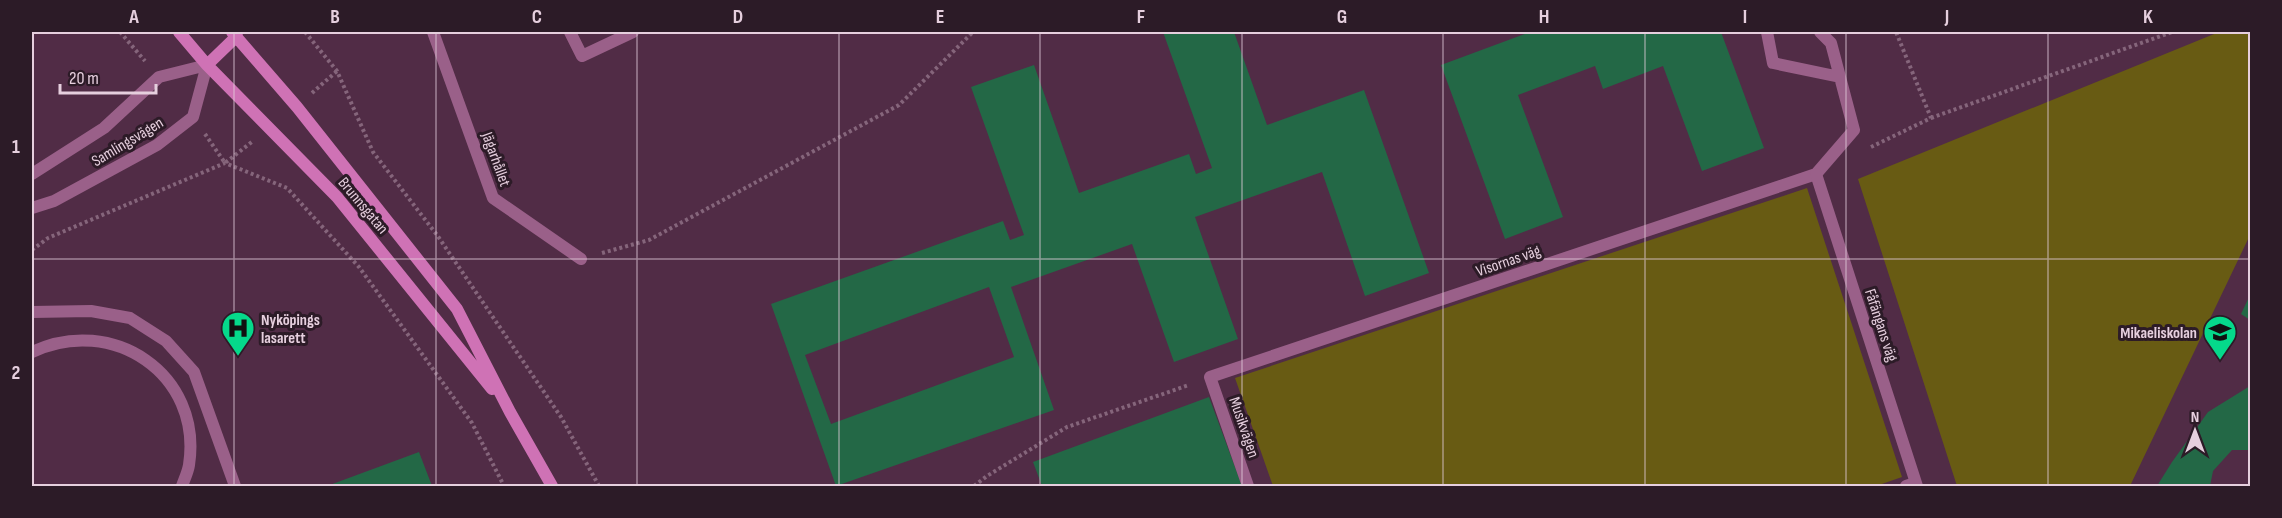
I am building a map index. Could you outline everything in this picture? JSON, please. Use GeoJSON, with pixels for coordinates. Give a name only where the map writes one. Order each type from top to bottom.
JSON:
{"type":"FeatureCollection","features":[{"type":"Feature","properties":{"kind":"main road","name":"Brunnsgatan"},"geometry":{"type":"LineString","coordinates":[[179,32],[207,65],[337,197],[510,412]]}},
{"type":"Feature","properties":{"kind":"main road","name":"Brunnsgatan"},"geometry":{"type":"LineString","coordinates":[[238,33],[457,309],[510,412],[552,486]]}},
{"type":"Feature","properties":{"kind":"main road"},"geometry":{"type":"LineString","coordinates":[[207,65],[238,33]]}},
{"type":"Feature","properties":{"kind":"street","name":"Jägarhållet"},"geometry":{"type":"LineString","coordinates":[[433,32],[493,198],[580,259]]}},
{"type":"Feature","properties":{"kind":"street"},"geometry":{"type":"LineString","coordinates":[[570,32],[582,56],[633,32]]}},
{"type":"Feature","properties":{"kind":"street"},"geometry":{"type":"LineString","coordinates":[[1767,32],[1773,63],[1840,77]]}},
{"type":"Feature","properties":{"kind":"street"},"geometry":{"type":"LineString","coordinates":[[1816,174],[1854,130],[1831,43],[1820,32]]}},
{"type":"Feature","properties":{"kind":"street","name":"Samlingsvägen"},"geometry":{"type":"LineString","coordinates":[[32,174],[104,128],[159,77],[207,65],[193,117],[158,145],[54,201],[32,208]]}},
{"type":"Feature","properties":{"kind":"street","name":"Visornas väg"},"geometry":{"type":"LineString","coordinates":[[1210,378],[1816,174]]}},
{"type":"Feature","properties":{"kind":"street","name":"Fåfängans väg"},"geometry":{"type":"LineString","coordinates":[[1816,174],[1913,485]]}},
{"type":"Feature","properties":{"kind":"street"},"geometry":{"type":"LineString","coordinates":[[32,312],[91,311],[130,318],[166,341],[194,372],[235,486]]}},
{"type":"Feature","properties":{"kind":"street"},"geometry":{"type":"LineString","coordinates":[[32,351],[65,340],[99,340],[132,350],[160,370],[180,398],[190,431],[189,465],[182,486]]}},
{"type":"Feature","properties":{"kind":"street","name":"Musikvägen"},"geometry":{"type":"LineString","coordinates":[[1210,378],[1248,486]]}},
{"type":"Feature","properties":{"kind":"path"},"geometry":{"type":"LineString","coordinates":[[305,32],[337,70],[373,152],[436,235],[561,417],[599,486]]}},
{"type":"Feature","properties":{"kind":"path"},"geometry":{"type":"LineString","coordinates":[[580,259],[649,240],[899,105],[973,32]]}},
{"type":"Feature","properties":{"kind":"path"},"geometry":{"type":"LineString","coordinates":[[1896,32],[1931,118]]}},
{"type":"Feature","properties":{"kind":"path"},"geometry":{"type":"LineString","coordinates":[[1869,148],[1931,118],[2172,32]]}},
{"type":"Feature","properties":{"kind":"path"},"geometry":{"type":"LineString","coordinates":[[32,250],[48,238],[225,163],[287,188],[359,267],[466,414],[504,486]]}},
{"type":"Feature","properties":{"kind":"path"},"geometry":{"type":"LineString","coordinates":[[974,486],[1067,427],[1210,378]]}},
{"type":"Feature","properties":{"kind":"shaded area"},"geometry":{"type":"Polygon","coordinates":[[[2219,32],[2250,32],[2250,235],[2130,486],[1957,486],[1858,179],[2219,32]]]}},
{"type":"Feature","properties":{"kind":"shaded area"},"geometry":{"type":"Polygon","coordinates":[[[1807,188],[1902,477],[1876,486],[1273,486],[1235,378],[1807,188]]]}},
{"type":"Feature","properties":{"kind":"building"},"geometry":{"type":"Polygon","coordinates":[[[1163,32],[1234,32],[1267,125],[1364,90],[1429,273],[1365,296],[1322,172],[1195,217],[1238,339],[1174,362],[1132,244],[1011,287],[1054,410],[836,486],[771,304],[1003,221],[1010,240],[1024,235],[971,87],[1034,65],[1079,193],[1189,154],[1196,174],[1212,168],[1163,32]],[[989,287],[805,355],[831,424],[1014,357],[989,287]]]}},
{"type":"Feature","properties":{"kind":"building"},"geometry":{"type":"Polygon","coordinates":[[[1530,32],[1721,32],[1764,148],[1702,171],[1663,66],[1603,89],[1595,66],[1518,95],[1563,217],[1505,239],[1441,65],[1530,32]]]}},
{"type":"Feature","properties":{"kind":"building"},"geometry":{"type":"Polygon","coordinates":[[[2250,295],[2250,320],[2241,314],[2250,295]]]}},
{"type":"Feature","properties":{"kind":"building"},"geometry":{"type":"Polygon","coordinates":[[[2250,386],[2250,450],[2232,450],[2213,471],[2210,486],[2157,486],[2208,412],[2250,386]]]}},
{"type":"Feature","properties":{"kind":"building"},"geometry":{"type":"Polygon","coordinates":[[[1209,397],[1242,486],[1042,486],[1033,462],[1209,397]]]}},
{"type":"Feature","properties":{"kind":"building"},"geometry":{"type":"Polygon","coordinates":[[[419,452],[432,486],[327,486],[419,452]]]}},
{"type":"Feature","properties":{"kind":"place","name":"Nyköpings lasarett"},"geometry":{"type":"Point","coordinates":[238,357]}},
{"type":"Feature","properties":{"kind":"place","name":"Mikaeliskolan"},"geometry":{"type":"Point","coordinates":[2220,361]}}]}
